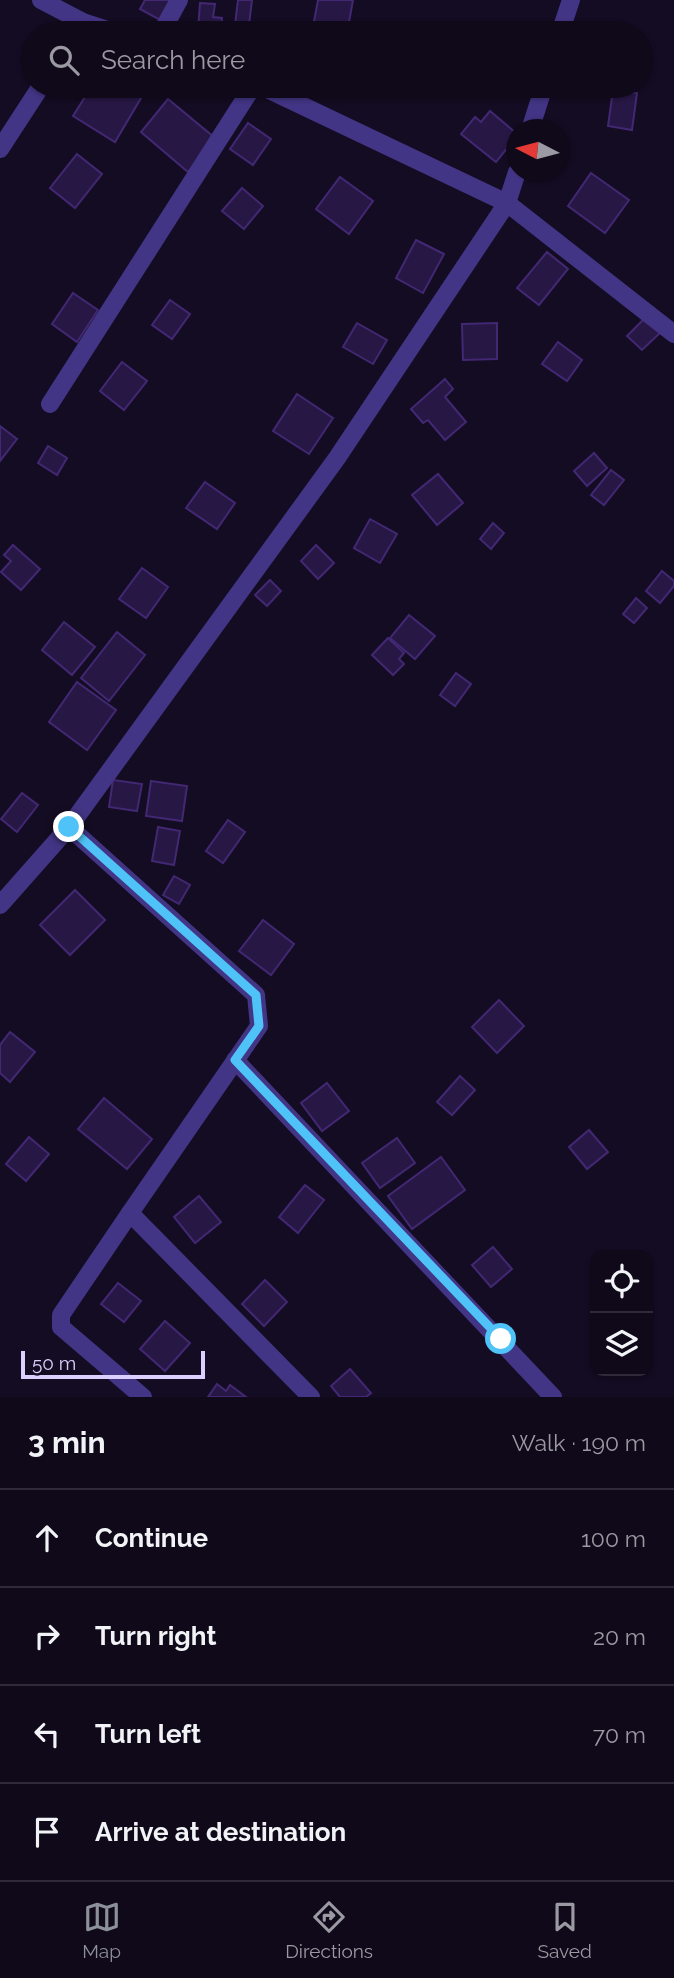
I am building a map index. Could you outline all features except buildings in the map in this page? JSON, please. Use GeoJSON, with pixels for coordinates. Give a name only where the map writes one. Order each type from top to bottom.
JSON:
{"type":"FeatureCollection","features":[{"type":"Feature","properties":{"kind":"street"},"geometry":{"type":"LineString","coordinates":[[168,21],[179,0]]}},
{"type":"Feature","properties":{"kind":"street"},"geometry":{"type":"LineString","coordinates":[[564,21],[571,0]]}},
{"type":"Feature","properties":{"kind":"street"},"geometry":{"type":"LineString","coordinates":[[49,2],[73,21]]}},
{"type":"Feature","properties":{"kind":"street"},"geometry":{"type":"LineString","coordinates":[[0,149],[33,98]]}},
{"type":"Feature","properties":{"kind":"street"},"geometry":{"type":"LineString","coordinates":[[50,404],[245,98]]}},
{"type":"Feature","properties":{"kind":"street"},"geometry":{"type":"LineString","coordinates":[[286,98],[508,203],[674,334]]}},
{"type":"Feature","properties":{"kind":"street"},"geometry":{"type":"LineString","coordinates":[[534,119],[540,98]]}},
{"type":"Feature","properties":{"kind":"street"},"geometry":{"type":"LineString","coordinates":[[0,905],[69,827],[337,458],[508,203],[514,182]]}},
{"type":"Feature","properties":{"kind":"street"},"geometry":{"type":"LineString","coordinates":[[69,827],[256,995],[259,1026],[61,1315],[61,1328],[143,1397]]}},
{"type":"Feature","properties":{"kind":"street"},"geometry":{"type":"LineString","coordinates":[[235,1060],[553,1397]]}},
{"type":"Feature","properties":{"kind":"street"},"geometry":{"type":"LineString","coordinates":[[130,1213],[310,1397]]}},
{"type":"Feature","properties":{"kind":"route"},"geometry":{"type":"LineString","coordinates":[[69,827],[256,995],[259,1026],[235,1060],[501,1339]]}}]}
